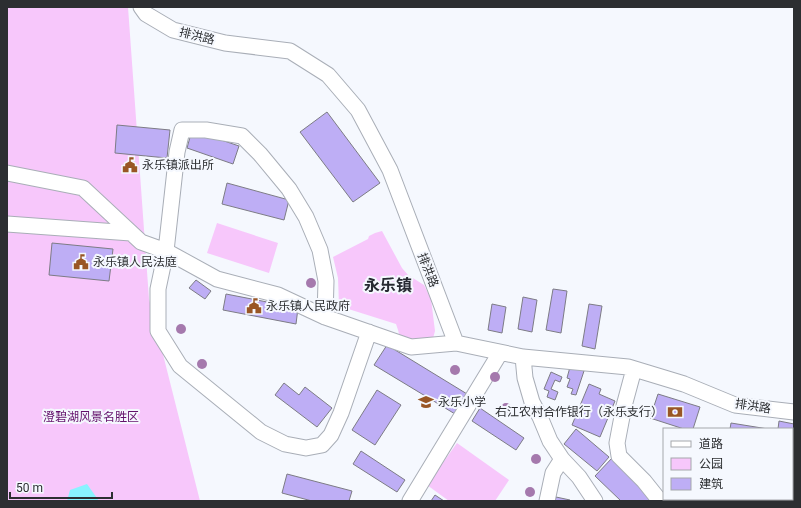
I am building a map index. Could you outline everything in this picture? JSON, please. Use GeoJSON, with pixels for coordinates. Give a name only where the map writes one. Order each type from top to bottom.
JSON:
{"type":"FeatureCollection","features":[{"type":"Feature","properties":{"kind":"street","name":"排洪路"},"geometry":{"type":"LineString","coordinates":[[141,7],[146,14],[173,30],[225,43],[290,51],[328,74],[358,110],[390,170],[456,343],[523,357],[634,369],[684,384],[735,405],[794,412]]}},
{"type":"Feature","properties":{"kind":"street"},"geometry":{"type":"LineString","coordinates":[[325,317],[326,281],[320,250],[306,217],[289,189],[260,154],[242,136],[206,130],[182,130],[177,152],[166,251],[158,289],[158,331],[180,366],[261,432],[285,444],[306,448],[322,445],[331,435],[341,413],[369,332]]}},
{"type":"Feature","properties":{"kind":"street"},"geometry":{"type":"LineString","coordinates":[[7,173],[83,188],[141,242],[166,251],[218,279],[278,295],[325,317],[411,347],[456,343]]}},
{"type":"Feature","properties":{"kind":"street"},"geometry":{"type":"LineString","coordinates":[[7,224],[131,233]]}},
{"type":"Feature","properties":{"kind":"street"},"geometry":{"type":"LineString","coordinates":[[410,501],[500,353]]}},
{"type":"Feature","properties":{"kind":"street"},"geometry":{"type":"LineString","coordinates":[[523,357],[525,378],[532,402],[550,441],[562,459],[579,477],[595,501]]}},
{"type":"Feature","properties":{"kind":"street"},"geometry":{"type":"LineString","coordinates":[[634,369],[624,406],[617,443],[619,456],[644,481],[660,501]]}},
{"type":"Feature","properties":{"kind":"street"},"geometry":{"type":"LineString","coordinates":[[547,501],[553,473],[562,459]]}},
{"type":"Feature","properties":{"kind":"green space","name":"澄碧湖风景名胜区"},"geometry":{"type":"Polygon","coordinates":[[[7,7],[128,7],[149,299],[200,501],[7,501],[7,7]]]}},
{"type":"Feature","properties":{"kind":"green space"},"geometry":{"type":"Polygon","coordinates":[[[217,223],[278,243],[269,273],[207,253],[217,223]]]}},
{"type":"Feature","properties":{"kind":"green space"},"geometry":{"type":"Polygon","coordinates":[[[382,231],[402,268],[408,275],[424,285],[431,299],[435,331],[432,342],[400,338],[396,324],[339,305],[338,278],[333,257],[368,239],[369,236],[382,231]]]}},
{"type":"Feature","properties":{"kind":"green space"},"geometry":{"type":"Polygon","coordinates":[[[457,443],[509,480],[495,501],[449,501],[427,485],[457,443]]]}},
{"type":"Feature","properties":{"kind":"water"},"geometry":{"type":"Polygon","coordinates":[[[87,484],[99,501],[67,501],[70,490],[87,484]]]}},
{"type":"Feature","properties":{"kind":"building"},"geometry":{"type":"Polygon","coordinates":[[[327,112],[380,183],[353,202],[300,132],[327,112]]]}},
{"type":"Feature","properties":{"kind":"building"},"geometry":{"type":"Polygon","coordinates":[[[117,125],[170,130],[167,158],[115,153],[117,125]]]}},
{"type":"Feature","properties":{"kind":"building"},"geometry":{"type":"Polygon","coordinates":[[[192,130],[239,146],[233,164],[187,148],[192,130]]]}},
{"type":"Feature","properties":{"kind":"building"},"geometry":{"type":"Polygon","coordinates":[[[227,183],[289,200],[284,220],[222,204],[227,183]]]}},
{"type":"Feature","properties":{"kind":"building","name":"永乐镇人民法庭"},"geometry":{"type":"Polygon","coordinates":[[[52,243],[113,249],[109,281],[49,275],[52,243]]]}},
{"type":"Feature","properties":{"kind":"building"},"geometry":{"type":"Polygon","coordinates":[[[196,280],[211,291],[205,299],[189,288],[196,280]]]}},
{"type":"Feature","properties":{"kind":"building"},"geometry":{"type":"Polygon","coordinates":[[[553,289],[567,291],[561,333],[546,330],[553,289]]]}},
{"type":"Feature","properties":{"kind":"building"},"geometry":{"type":"Polygon","coordinates":[[[226,294],[298,308],[296,324],[223,310],[226,294]]]}},
{"type":"Feature","properties":{"kind":"building"},"geometry":{"type":"Polygon","coordinates":[[[523,297],[537,300],[532,332],[518,329],[523,297]]]}},
{"type":"Feature","properties":{"kind":"building"},"geometry":{"type":"Polygon","coordinates":[[[492,304],[506,307],[502,333],[488,330],[492,304]]]}},
{"type":"Feature","properties":{"kind":"building"},"geometry":{"type":"Polygon","coordinates":[[[589,304],[602,306],[595,349],[582,346],[589,304]]]}},
{"type":"Feature","properties":{"kind":"building"},"geometry":{"type":"Polygon","coordinates":[[[387,345],[472,397],[460,417],[374,365],[387,345]]]}},
{"type":"Feature","properties":{"kind":"building"},"geometry":{"type":"Polygon","coordinates":[[[570,367],[584,371],[576,395],[571,394],[573,389],[567,387],[570,379],[567,378],[570,367]]]}},
{"type":"Feature","properties":{"kind":"building"},"geometry":{"type":"Polygon","coordinates":[[[551,372],[562,377],[560,382],[555,380],[551,389],[558,392],[555,400],[547,397],[549,391],[544,389],[551,372]]]}},
{"type":"Feature","properties":{"kind":"building"},"geometry":{"type":"Polygon","coordinates":[[[284,383],[299,395],[305,387],[332,408],[317,427],[275,395],[284,383]]]}},
{"type":"Feature","properties":{"kind":"building"},"geometry":{"type":"Polygon","coordinates":[[[589,384],[601,389],[599,394],[615,401],[600,437],[572,425],[589,384]]]}},
{"type":"Feature","properties":{"kind":"building"},"geometry":{"type":"Polygon","coordinates":[[[377,390],[401,405],[375,445],[352,430],[377,390]]]}},
{"type":"Feature","properties":{"kind":"building"},"geometry":{"type":"Polygon","coordinates":[[[658,394],[700,407],[693,428],[681,428],[650,418],[658,394]]]}},
{"type":"Feature","properties":{"kind":"building"},"geometry":{"type":"Polygon","coordinates":[[[480,408],[524,438],[516,450],[472,421],[480,408]]]}},
{"type":"Feature","properties":{"kind":"building"},"geometry":{"type":"Polygon","coordinates":[[[779,421],[794,424],[794,445],[793,428],[778,428],[779,421]]]}},
{"type":"Feature","properties":{"kind":"building"},"geometry":{"type":"Polygon","coordinates":[[[731,423],[762,428],[730,428],[731,423]]]}},
{"type":"Feature","properties":{"kind":"building"},"geometry":{"type":"Polygon","coordinates":[[[576,429],[609,457],[597,471],[564,444],[576,429]]]}},
{"type":"Feature","properties":{"kind":"building"},"geometry":{"type":"Polygon","coordinates":[[[361,451],[405,480],[397,492],[353,464],[361,451]]]}},
{"type":"Feature","properties":{"kind":"building"},"geometry":{"type":"Polygon","coordinates":[[[613,457],[659,501],[621,501],[595,476],[613,457]]]}},
{"type":"Feature","properties":{"kind":"building"},"geometry":{"type":"Polygon","coordinates":[[[793,464],[794,464],[793,490],[793,464]]]}},
{"type":"Feature","properties":{"kind":"building"},"geometry":{"type":"Polygon","coordinates":[[[287,474],[352,491],[349,501],[312,501],[282,493],[287,474]]]}},
{"type":"Feature","properties":{"kind":"building"},"geometry":{"type":"Polygon","coordinates":[[[435,495],[444,501],[431,501],[435,495]]]}},
{"type":"Feature","properties":{"kind":"building"},"geometry":{"type":"Polygon","coordinates":[[[556,497],[570,500],[570,501],[555,501],[556,497]]]}},
{"type":"Feature","properties":{"kind":"place","name":"永乐镇派出所"},"geometry":{"type":"Point","coordinates":[130,165]}},
{"type":"Feature","properties":{"kind":"place","name":"永乐镇人民法庭"},"geometry":{"type":"Point","coordinates":[81,262]}},
{"type":"Feature","properties":{"kind":"place","name":"永乐镇人民政府"},"geometry":{"type":"Point","coordinates":[254,306]}},
{"type":"Feature","properties":{"kind":"place","name":"永乐小学"},"geometry":{"type":"Point","coordinates":[426,402]}},
{"type":"Feature","properties":{"kind":"place","name":"右江农村合作银行（永乐支行）"},"geometry":{"type":"Point","coordinates":[675,412]}},
{"type":"Feature","properties":{"kind":"district","name":"永乐镇"},"geometry":{"type":"Point","coordinates":[388,285]}}]}
